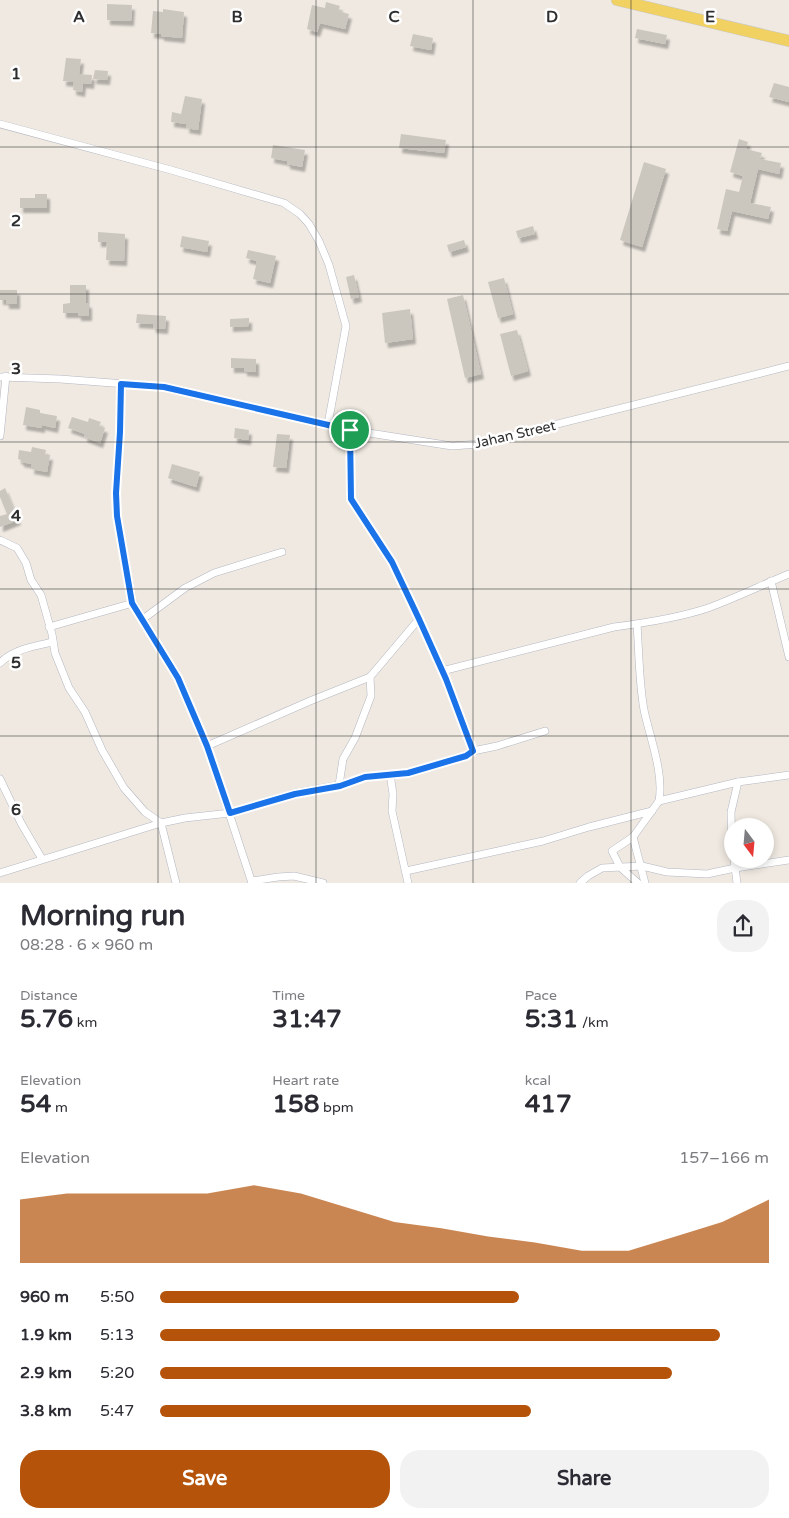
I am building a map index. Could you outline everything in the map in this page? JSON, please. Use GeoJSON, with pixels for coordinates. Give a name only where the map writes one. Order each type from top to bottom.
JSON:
{"type":"FeatureCollection","features":[{"type":"Feature","properties":{"kind":"main road"},"geometry":{"type":"LineString","coordinates":[[617,0],[789,41]]}},
{"type":"Feature","properties":{"kind":"street"},"geometry":{"type":"LineString","coordinates":[[0,124],[171,170],[284,203],[300,214],[309,224],[319,241],[329,265],[346,326],[328,424]]}},
{"type":"Feature","properties":{"kind":"street","name":"Jahan Street"},"geometry":{"type":"LineString","coordinates":[[3,377],[60,378],[164,387],[350,430],[452,446],[478,444],[789,366]]}},
{"type":"Feature","properties":{"kind":"street"},"geometry":{"type":"LineString","coordinates":[[0,436],[3,377]]}},
{"type":"Feature","properties":{"kind":"street"},"geometry":{"type":"LineString","coordinates":[[121,384],[116,493],[117,516],[132,603],[178,678],[207,746],[252,882],[294,876],[323,883]]}},
{"type":"Feature","properties":{"kind":"street"},"geometry":{"type":"LineString","coordinates":[[350,430],[351,499],[392,562],[446,679],[473,751]]}},
{"type":"Feature","properties":{"kind":"street"},"geometry":{"type":"LineString","coordinates":[[0,540],[17,548],[26,562],[31,580],[40,595],[53,642],[54,653],[69,688],[85,712],[106,758],[124,788],[146,812],[161,823],[176,883]]}},
{"type":"Feature","properties":{"kind":"street"},"geometry":{"type":"LineString","coordinates":[[143,619],[185,588],[214,573],[282,552]]}},
{"type":"Feature","properties":{"kind":"street"},"geometry":{"type":"LineString","coordinates":[[442,671],[614,627],[638,624],[707,608],[789,574]]}},
{"type":"Feature","properties":{"kind":"street"},"geometry":{"type":"LineString","coordinates":[[772,581],[789,657]]}},
{"type":"Feature","properties":{"kind":"street"},"geometry":{"type":"LineString","coordinates":[[49,627],[132,603]]}},
{"type":"Feature","properties":{"kind":"street"},"geometry":{"type":"LineString","coordinates":[[207,746],[370,677],[419,619]]}},
{"type":"Feature","properties":{"kind":"street"},"geometry":{"type":"LineString","coordinates":[[638,624],[644,708],[658,769],[660,794],[659,801],[633,837],[612,851],[620,867],[638,883]]}},
{"type":"Feature","properties":{"kind":"street"},"geometry":{"type":"LineString","coordinates":[[0,662],[12,654],[30,647],[53,642]]}},
{"type":"Feature","properties":{"kind":"street"},"geometry":{"type":"LineString","coordinates":[[340,786],[343,759],[355,738],[371,696],[370,677]]}},
{"type":"Feature","properties":{"kind":"street"},"geometry":{"type":"LineString","coordinates":[[0,873],[161,823],[185,818],[230,813],[295,794],[340,786],[365,777],[408,773],[466,756],[473,751],[498,746],[545,731]]}},
{"type":"Feature","properties":{"kind":"street"},"geometry":{"type":"LineString","coordinates":[[390,774],[394,794],[392,811],[408,883]]}},
{"type":"Feature","properties":{"kind":"street"},"geometry":{"type":"LineString","coordinates":[[659,801],[738,782],[789,776]]}},
{"type":"Feature","properties":{"kind":"street"},"geometry":{"type":"LineString","coordinates":[[0,779],[21,823],[42,859]]}},
{"type":"Feature","properties":{"kind":"street"},"geometry":{"type":"LineString","coordinates":[[731,818],[738,782]]}},
{"type":"Feature","properties":{"kind":"street"},"geometry":{"type":"LineString","coordinates":[[406,871],[543,841],[652,811]]}},
{"type":"Feature","properties":{"kind":"street"},"geometry":{"type":"LineString","coordinates":[[633,837],[645,883]]}},
{"type":"Feature","properties":{"kind":"street"},"geometry":{"type":"LineString","coordinates":[[774,862],[789,860]]}},
{"type":"Feature","properties":{"kind":"street"},"geometry":{"type":"LineString","coordinates":[[580,883],[602,868],[642,866],[667,872],[707,874],[735,868],[737,883]]}},
{"type":"Feature","properties":{"kind":"building"},"geometry":{"type":"Polygon","coordinates":[[[326,2],[340,6],[338,11],[349,14],[345,29],[320,23],[317,32],[307,29],[312,5],[325,8],[326,2]]]}},
{"type":"Feature","properties":{"kind":"building"},"geometry":{"type":"Polygon","coordinates":[[[107,4],[132,5],[131,21],[107,20],[107,4]]]}},
{"type":"Feature","properties":{"kind":"building"},"geometry":{"type":"Polygon","coordinates":[[[163,9],[184,12],[182,38],[151,33],[153,11],[163,12],[163,9]]]}},
{"type":"Feature","properties":{"kind":"building"},"geometry":{"type":"Polygon","coordinates":[[[637,29],[667,35],[665,44],[635,38],[637,29]]]}},
{"type":"Feature","properties":{"kind":"building"},"geometry":{"type":"Polygon","coordinates":[[[413,34],[433,38],[431,50],[410,46],[413,34]]]}},
{"type":"Feature","properties":{"kind":"building"},"geometry":{"type":"Polygon","coordinates":[[[66,58],[81,59],[79,74],[92,75],[91,84],[83,83],[82,92],[73,90],[74,82],[63,81],[66,58]]]}},
{"type":"Feature","properties":{"kind":"building"},"geometry":{"type":"Polygon","coordinates":[[[95,70],[108,71],[107,80],[93,79],[95,70]]]}},
{"type":"Feature","properties":{"kind":"building"},"geometry":{"type":"Polygon","coordinates":[[[774,83],[789,87],[789,102],[769,97],[774,83]]]}},
{"type":"Feature","properties":{"kind":"building"},"geometry":{"type":"Polygon","coordinates":[[[185,96],[202,99],[198,130],[186,128],[187,124],[171,122],[172,112],[181,114],[185,96]]]}},
{"type":"Feature","properties":{"kind":"building"},"geometry":{"type":"Polygon","coordinates":[[[401,134],[446,140],[444,153],[399,148],[401,134]]]}},
{"type":"Feature","properties":{"kind":"building"},"geometry":{"type":"Polygon","coordinates":[[[739,139],[748,142],[746,149],[762,153],[760,159],[781,163],[779,174],[758,169],[750,203],[771,207],[768,219],[732,211],[727,231],[717,229],[726,189],[739,192],[743,176],[730,172],[739,139]]]}},
{"type":"Feature","properties":{"kind":"building"},"geometry":{"type":"Polygon","coordinates":[[[273,145],[305,150],[302,167],[287,164],[287,161],[271,158],[273,145]]]}},
{"type":"Feature","properties":{"kind":"building"},"geometry":{"type":"Polygon","coordinates":[[[644,162],[666,169],[642,247],[620,240],[644,162]]]}},
{"type":"Feature","properties":{"kind":"building"},"geometry":{"type":"Polygon","coordinates":[[[35,194],[47,194],[47,208],[20,208],[20,198],[35,198],[35,194]]]}},
{"type":"Feature","properties":{"kind":"building"},"geometry":{"type":"Polygon","coordinates":[[[533,226],[535,234],[518,238],[516,231],[533,226]]]}},
{"type":"Feature","properties":{"kind":"building"},"geometry":{"type":"Polygon","coordinates":[[[98,232],[125,234],[124,261],[106,260],[107,242],[98,242],[98,232]]]}},
{"type":"Feature","properties":{"kind":"building"},"geometry":{"type":"Polygon","coordinates":[[[182,236],[209,241],[207,252],[180,247],[182,236]]]}},
{"type":"Feature","properties":{"kind":"building"},"geometry":{"type":"Polygon","coordinates":[[[464,240],[466,247],[449,252],[447,245],[464,240]]]}},
{"type":"Feature","properties":{"kind":"building"},"geometry":{"type":"Polygon","coordinates":[[[248,250],[276,256],[270,283],[253,279],[257,261],[246,258],[248,250]]]}},
{"type":"Feature","properties":{"kind":"building"},"geometry":{"type":"Polygon","coordinates":[[[354,275],[359,297],[351,299],[346,277],[354,275]]]}},
{"type":"Feature","properties":{"kind":"building"},"geometry":{"type":"Polygon","coordinates":[[[504,278],[513,314],[498,318],[488,282],[504,278]]]}},
{"type":"Feature","properties":{"kind":"building"},"geometry":{"type":"Polygon","coordinates":[[[70,285],[86,285],[86,303],[89,303],[89,316],[78,316],[78,313],[63,313],[63,304],[70,303],[70,285]]]}},
{"type":"Feature","properties":{"kind":"building"},"geometry":{"type":"Polygon","coordinates":[[[0,290],[17,290],[17,304],[6,304],[6,300],[0,300],[0,290]]]}},
{"type":"Feature","properties":{"kind":"building"},"geometry":{"type":"Polygon","coordinates":[[[463,295],[481,374],[465,378],[447,299],[463,295]]]}},
{"type":"Feature","properties":{"kind":"building"},"geometry":{"type":"Polygon","coordinates":[[[410,309],[413,339],[385,343],[382,313],[410,309]]]}},
{"type":"Feature","properties":{"kind":"building"},"geometry":{"type":"Polygon","coordinates":[[[137,314],[166,316],[165,329],[153,328],[153,324],[136,323],[137,314]]]}},
{"type":"Feature","properties":{"kind":"building"},"geometry":{"type":"Polygon","coordinates":[[[249,318],[249,326],[230,327],[230,319],[249,318]]]}},
{"type":"Feature","properties":{"kind":"building"},"geometry":{"type":"Polygon","coordinates":[[[517,330],[528,371],[511,376],[500,334],[517,330]]]}},
{"type":"Feature","properties":{"kind":"building"},"geometry":{"type":"Polygon","coordinates":[[[231,358],[256,359],[256,372],[244,371],[244,368],[231,368],[231,358]]]}},
{"type":"Feature","properties":{"kind":"building"},"geometry":{"type":"Polygon","coordinates":[[[26,407],[40,410],[40,413],[57,416],[55,428],[42,425],[42,428],[23,425],[26,407]]]}},
{"type":"Feature","properties":{"kind":"building"},"geometry":{"type":"Polygon","coordinates":[[[72,417],[88,422],[89,418],[101,422],[99,426],[105,428],[100,443],[84,437],[85,434],[68,428],[72,417]]]}},
{"type":"Feature","properties":{"kind":"building"},"geometry":{"type":"Polygon","coordinates":[[[235,428],[249,430],[248,440],[234,438],[235,428]]]}},
{"type":"Feature","properties":{"kind":"building"},"geometry":{"type":"Polygon","coordinates":[[[277,434],[290,435],[286,468],[273,467],[277,434]]]}},
{"type":"Feature","properties":{"kind":"building"},"geometry":{"type":"Polygon","coordinates":[[[32,447],[46,450],[45,455],[50,455],[47,472],[31,469],[32,464],[21,462],[18,459],[19,450],[31,452],[32,447]]]}},
{"type":"Feature","properties":{"kind":"building"},"geometry":{"type":"Polygon","coordinates":[[[172,464],[200,472],[196,487],[168,478],[172,464]]]}},
{"type":"Feature","properties":{"kind":"building"},"geometry":{"type":"Polygon","coordinates":[[[5,488],[18,520],[0,527],[0,516],[7,514],[0,497],[0,491],[5,488]]]}},
{"type":"Feature","properties":{"kind":"route"},"geometry":{"type":"LineString","coordinates":[[121,384],[164,387],[350,430],[351,499],[392,562],[446,679],[473,751],[466,756],[408,773],[365,777],[340,786],[295,794],[230,813],[207,746],[178,678],[132,603],[117,516],[116,493],[121,384]]}}]}
